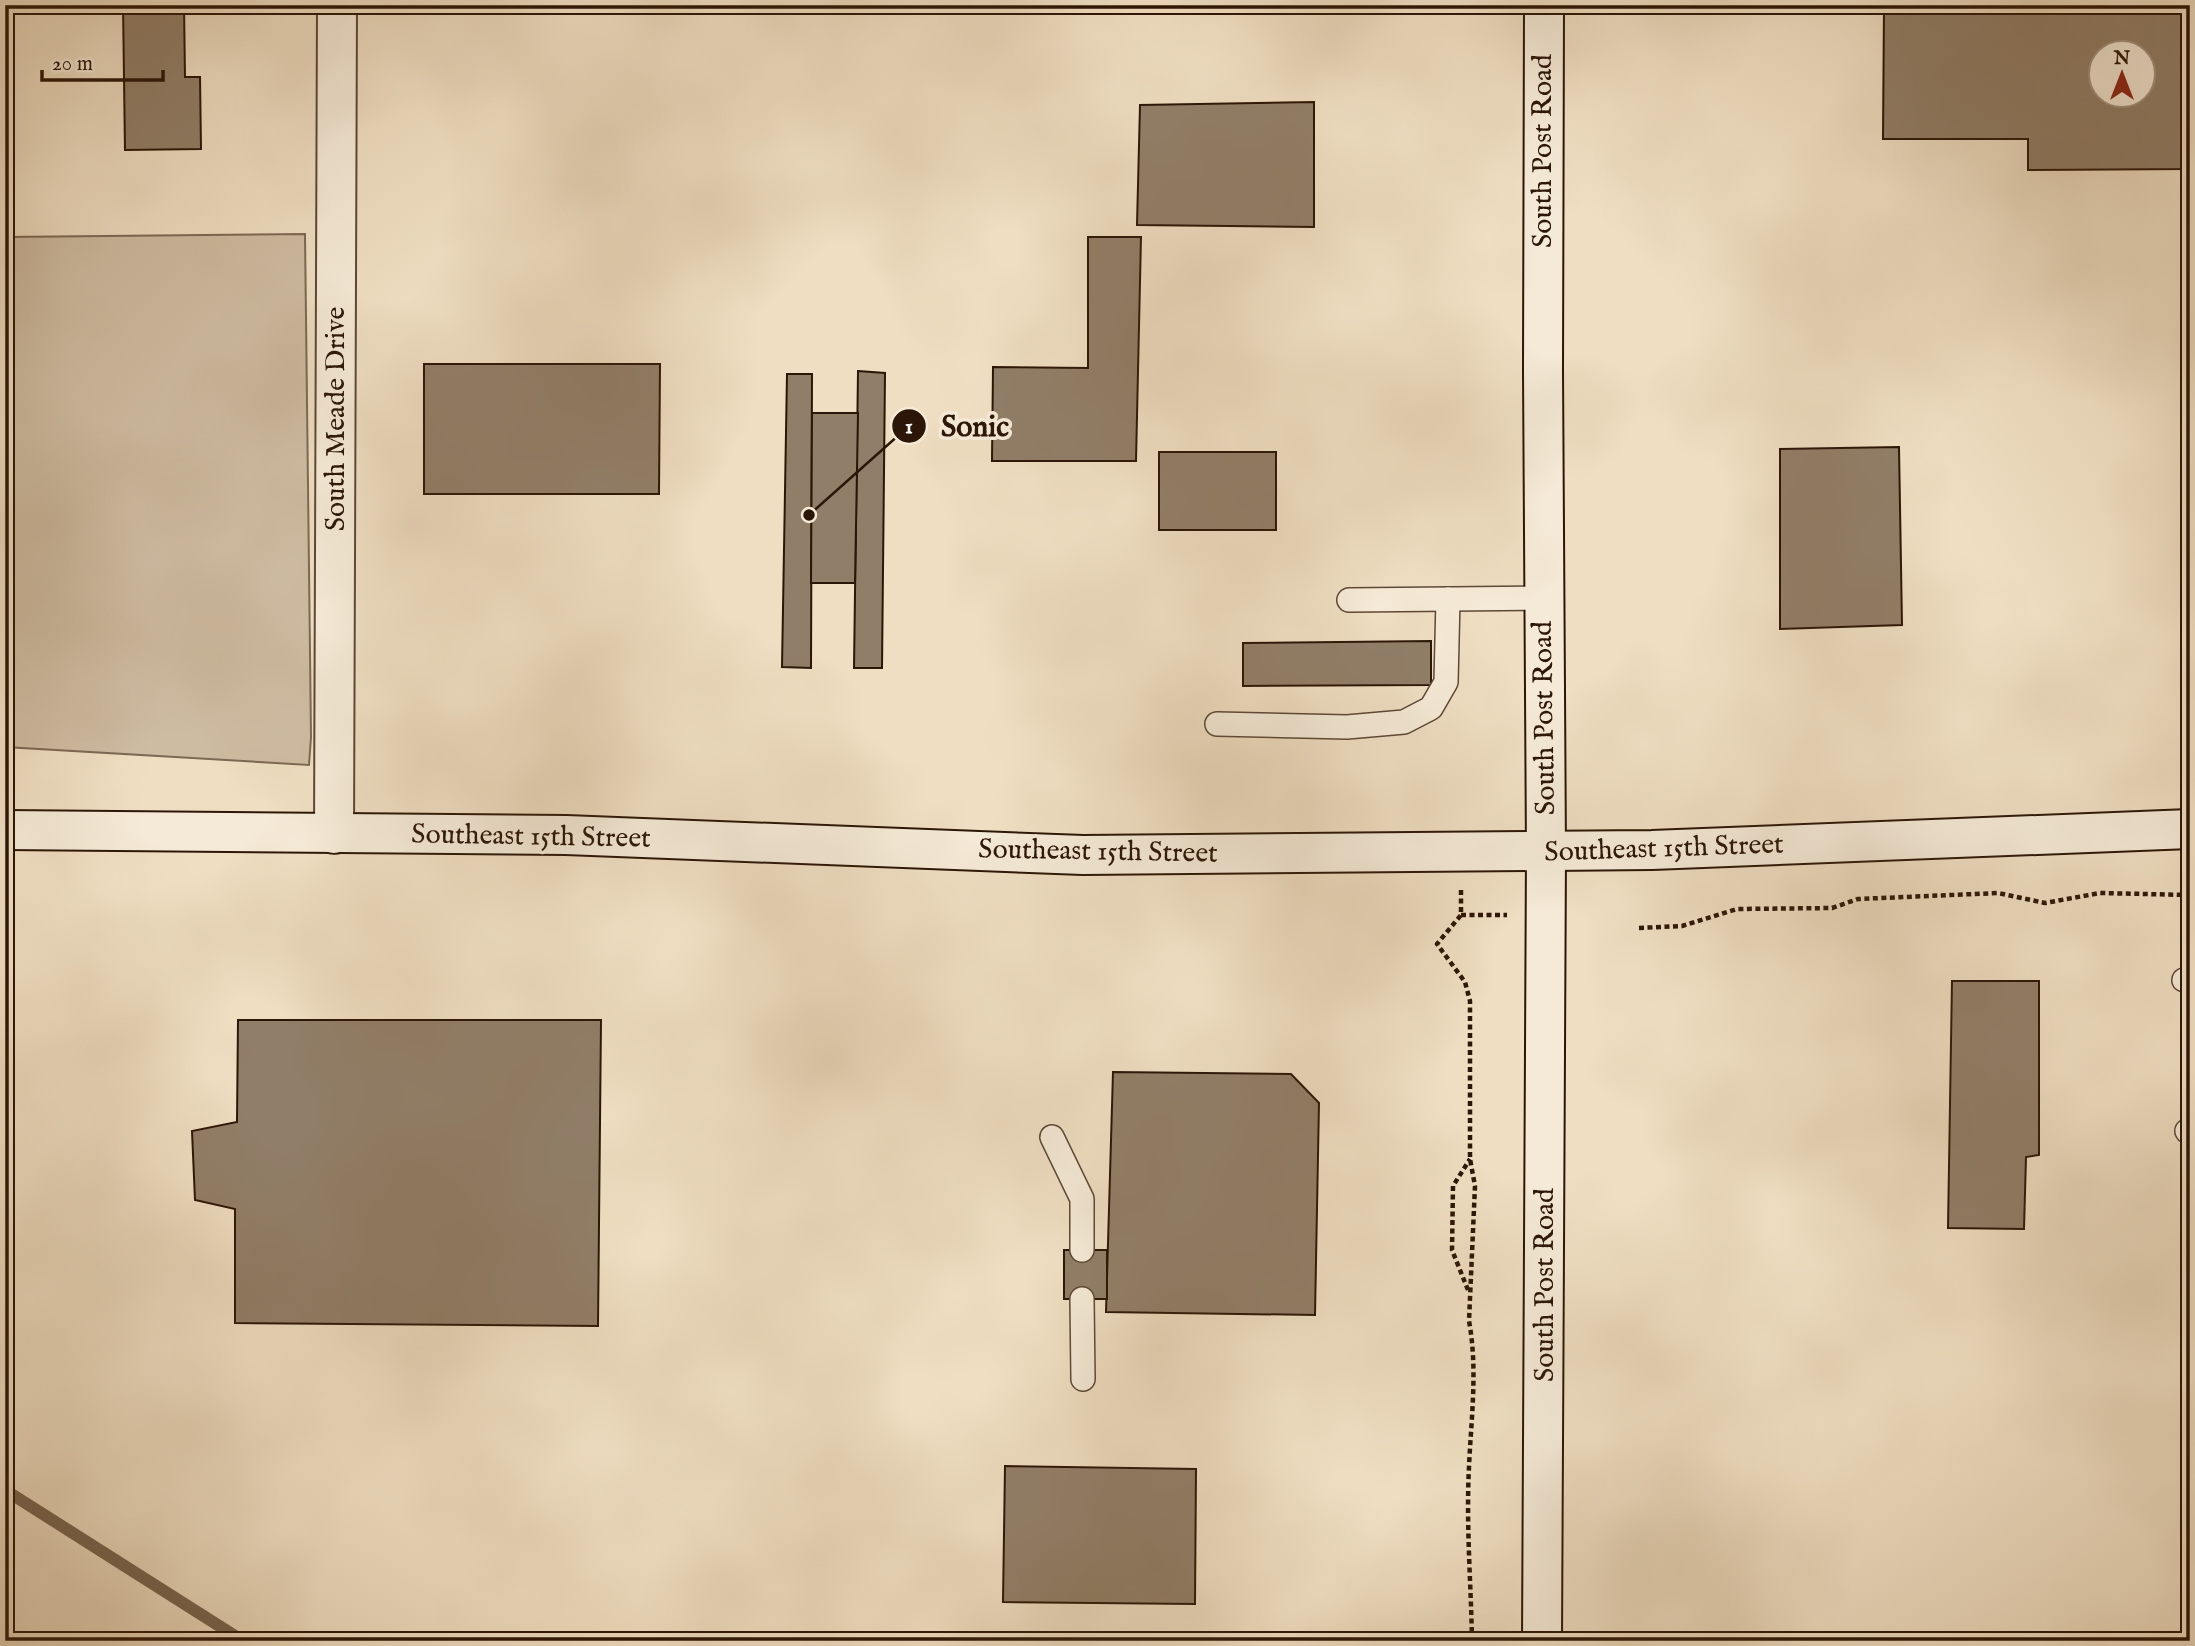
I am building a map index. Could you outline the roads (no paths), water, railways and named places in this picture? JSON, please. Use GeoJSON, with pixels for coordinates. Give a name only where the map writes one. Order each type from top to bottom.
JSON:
{"type":"FeatureCollection","features":[{"type":"Feature","properties":{"kind":"main road","name":"South Meade Drive"},"geometry":{"type":"LineString","coordinates":[[334,834],[337,5]]}},
{"type":"Feature","properties":{"kind":"main road","name":"South Post Road"},"geometry":{"type":"LineString","coordinates":[[1542,1641],[1546,852],[1544,5]]}},
{"type":"Feature","properties":{"kind":"main road","name":"Southeast 15th Street"},"geometry":{"type":"LineString","coordinates":[[5,830],[566,835],[1083,855],[1546,852],[1953,841],[2190,829]]}},
{"type":"Feature","properties":{"kind":"lane"},"geometry":{"type":"LineString","coordinates":[[1349,600],[1544,598]]}},
{"type":"Feature","properties":{"kind":"lane"},"geometry":{"type":"LineString","coordinates":[[1217,724],[1348,727],[1405,722],[1431,708],[1446,682],[1448,599]]}},
{"type":"Feature","properties":{"kind":"lane"},"geometry":{"type":"LineString","coordinates":[[1052,1137],[1082,1199],[1082,1250]]}},
{"type":"Feature","properties":{"kind":"lane"},"geometry":{"type":"LineString","coordinates":[[1082,1299],[1083,1379]]}},
{"type":"Feature","properties":{"kind":"waterway"},"geometry":{"type":"LineString","coordinates":[[5,1490],[243,1641]]}},
{"type":"Feature","properties":{"kind":"place","name":"Sonic"},"geometry":{"type":"Point","coordinates":[809,515]}}]}
